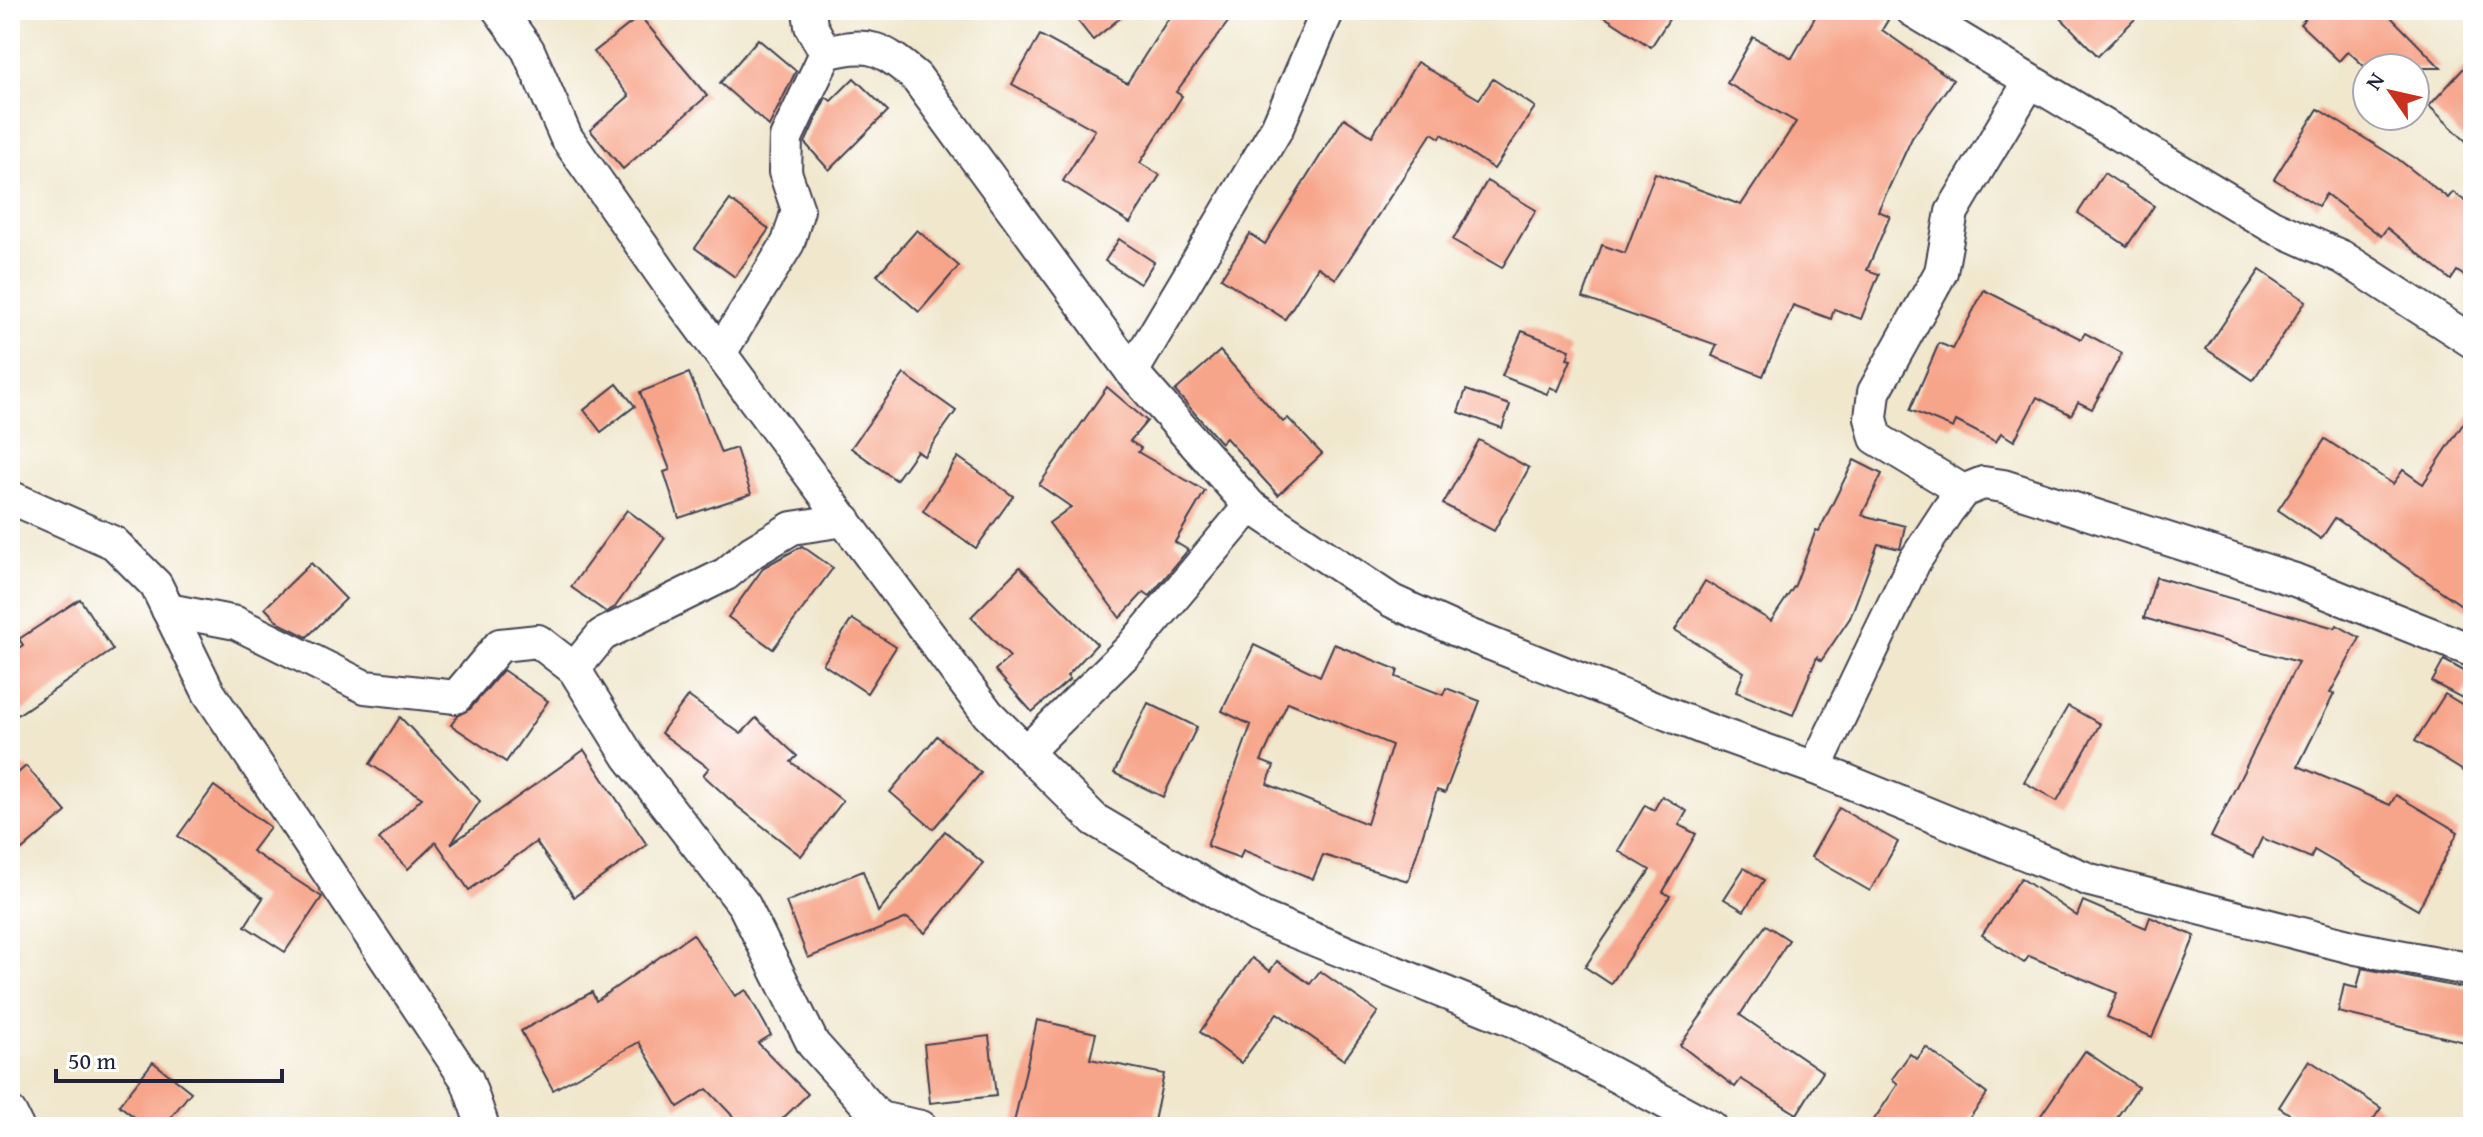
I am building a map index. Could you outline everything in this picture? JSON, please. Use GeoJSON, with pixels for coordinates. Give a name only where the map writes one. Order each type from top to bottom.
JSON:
{"type":"FeatureCollection","features":[{"type":"Feature","properties":{"kind":"street"},"geometry":{"type":"LineString","coordinates":[[499,10],[528,50],[566,137],[720,353],[988,714],[1095,820],[1257,916],[1512,1020],[1711,1127]]}},
{"type":"Feature","properties":{"kind":"street"},"geometry":{"type":"LineString","coordinates":[[809,10],[811,26],[826,53]]}},
{"type":"Feature","properties":{"kind":"street"},"geometry":{"type":"LineString","coordinates":[[1132,372],[1277,128],[1328,10]]}},
{"type":"Feature","properties":{"kind":"street"},"geometry":{"type":"LineString","coordinates":[[1912,10],[2029,83],[2272,226],[2342,257],[2473,342]]}},
{"type":"Feature","properties":{"kind":"street"},"geometry":{"type":"LineString","coordinates":[[720,353],[788,243],[798,210],[785,172],[786,138],[826,53],[856,45],[886,51],[916,77],[1132,372],[1250,506],[1392,601],[1461,632],[1703,728],[1815,768],[2090,880],[2356,948],[2473,970]]}},
{"type":"Feature","properties":{"kind":"street"},"geometry":{"type":"LineString","coordinates":[[1963,491],[1876,438],[1871,418],[1874,392],[1941,272],[1952,212],[2029,83]]}},
{"type":"Feature","properties":{"kind":"street"},"geometry":{"type":"LineString","coordinates":[[1815,768],[1914,562],[1963,491],[1983,483],[2003,486],[2295,580],[2473,651]]}},
{"type":"Feature","properties":{"kind":"street"},"geometry":{"type":"LineString","coordinates":[[10,497],[114,543],[156,585],[209,693],[467,1080],[483,1127]]}},
{"type":"Feature","properties":{"kind":"street"},"geometry":{"type":"LineString","coordinates":[[1026,752],[1131,648],[1250,506]]}},
{"type":"Feature","properties":{"kind":"street"},"geometry":{"type":"LineString","coordinates":[[574,669],[602,635],[726,574],[752,552],[792,528],[845,520]]}},
{"type":"Feature","properties":{"kind":"street"},"geometry":{"type":"LineString","coordinates":[[168,610],[236,623],[365,687],[404,694],[456,697],[500,645],[538,641],[574,669],[629,757],[744,905],[813,1044],[874,1122],[921,1127]]}},
{"type":"Feature","properties":{"kind":"street"},"geometry":{"type":"LineString","coordinates":[[10,1113],[17,1127]]}},
{"type":"Feature","properties":{"kind":"building"},"geometry":{"type":"Polygon","coordinates":[[[1069,10],[1130,10],[1093,40],[1069,10]]]}},
{"type":"Feature","properties":{"kind":"building"},"geometry":{"type":"Polygon","coordinates":[[[1174,10],[1237,10],[1176,92],[1182,96],[1140,163],[1160,175],[1130,223],[1063,181],[1095,130],[1012,84],[1040,35],[1127,83],[1174,10]]]}},
{"type":"Feature","properties":{"kind":"building"},"geometry":{"type":"Polygon","coordinates":[[[1594,10],[1675,10],[1651,47],[1594,10]]]}},
{"type":"Feature","properties":{"kind":"building"},"geometry":{"type":"Polygon","coordinates":[[[1819,10],[1870,10],[1888,20],[1882,30],[1953,80],[1912,138],[1878,211],[1890,216],[1867,270],[1879,274],[1861,319],[1834,309],[1831,319],[1793,305],[1763,376],[1712,356],[1717,345],[1583,298],[1602,245],[1625,253],[1655,173],[1741,205],[1796,122],[1727,83],[1753,37],[1792,58],[1819,10]]]}},
{"type":"Feature","properties":{"kind":"building"},"geometry":{"type":"Polygon","coordinates":[[[2053,10],[2144,10],[2098,56],[2053,10]]]}},
{"type":"Feature","properties":{"kind":"building"},"geometry":{"type":"Polygon","coordinates":[[[2314,10],[2384,10],[2425,52],[2351,54],[2348,51],[2339,61],[2300,24],[2314,10]]]}},
{"type":"Feature","properties":{"kind":"building"},"geometry":{"type":"Polygon","coordinates":[[[640,16],[707,96],[623,169],[590,130],[629,96],[594,52],[640,16]]]}},
{"type":"Feature","properties":{"kind":"building"},"geometry":{"type":"Polygon","coordinates":[[[758,39],[796,71],[769,126],[720,83],[758,39]]]}},
{"type":"Feature","properties":{"kind":"building"},"geometry":{"type":"Polygon","coordinates":[[[2431,58],[2441,68],[2431,68],[2431,58]]]}},
{"type":"Feature","properties":{"kind":"building"},"geometry":{"type":"Polygon","coordinates":[[[2473,58],[2473,148],[2431,108],[2431,104],[2473,58]]]}},
{"type":"Feature","properties":{"kind":"building"},"geometry":{"type":"Polygon","coordinates":[[[1417,62],[1479,99],[1493,79],[1535,107],[1494,169],[1442,134],[1440,138],[1432,133],[1336,279],[1318,267],[1285,319],[1221,278],[1250,234],[1265,244],[1344,118],[1372,136],[1417,62]]]}},
{"type":"Feature","properties":{"kind":"building"},"geometry":{"type":"Polygon","coordinates":[[[854,78],[888,111],[829,170],[805,143],[826,97],[831,101],[854,78]]]}},
{"type":"Feature","properties":{"kind":"building"},"geometry":{"type":"Polygon","coordinates":[[[2318,109],[2398,159],[2448,198],[2453,192],[2473,207],[2473,282],[2457,271],[2451,280],[2387,228],[2381,236],[2326,194],[2318,206],[2274,179],[2318,109]]]}},
{"type":"Feature","properties":{"kind":"building"},"geometry":{"type":"Polygon","coordinates":[[[2104,173],[2154,206],[2127,246],[2078,213],[2104,173]]]}},
{"type":"Feature","properties":{"kind":"building"},"geometry":{"type":"Polygon","coordinates":[[[1487,181],[1536,210],[1502,268],[1453,240],[1487,181]]]}},
{"type":"Feature","properties":{"kind":"building"},"geometry":{"type":"Polygon","coordinates":[[[730,200],[769,229],[735,277],[695,248],[730,200]]]}},
{"type":"Feature","properties":{"kind":"building"},"geometry":{"type":"Polygon","coordinates":[[[917,230],[959,266],[919,312],[877,275],[917,230]]]}},
{"type":"Feature","properties":{"kind":"building"},"geometry":{"type":"Polygon","coordinates":[[[1119,239],[1154,262],[1140,284],[1105,261],[1119,239]]]}},
{"type":"Feature","properties":{"kind":"building"},"geometry":{"type":"Polygon","coordinates":[[[2260,270],[2306,301],[2253,380],[2206,349],[2260,270]]]}},
{"type":"Feature","properties":{"kind":"building"},"geometry":{"type":"Polygon","coordinates":[[[1984,290],[2081,339],[2085,333],[2122,353],[2092,409],[2078,402],[2071,415],[2037,397],[2014,441],[2001,433],[1996,442],[1956,421],[1953,428],[1910,410],[1939,343],[1953,349],[1984,290]]]}},
{"type":"Feature","properties":{"kind":"building"},"geometry":{"type":"Polygon","coordinates":[[[1522,331],[1570,350],[1567,359],[1571,360],[1558,391],[1550,387],[1547,394],[1502,376],[1522,331]]]}},
{"type":"Feature","properties":{"kind":"building"},"geometry":{"type":"Polygon","coordinates":[[[1220,351],[1283,422],[1288,418],[1322,454],[1278,495],[1226,438],[1221,443],[1175,391],[1220,351]]]}},
{"type":"Feature","properties":{"kind":"building"},"geometry":{"type":"Polygon","coordinates":[[[689,373],[721,453],[736,448],[751,494],[679,518],[664,472],[670,470],[640,392],[689,373]]]}},
{"type":"Feature","properties":{"kind":"building"},"geometry":{"type":"Polygon","coordinates":[[[904,374],[956,411],[924,456],[917,451],[896,480],[851,448],[904,374]]]}},
{"type":"Feature","properties":{"kind":"building"},"geometry":{"type":"Polygon","coordinates":[[[617,384],[635,406],[601,432],[584,410],[617,384]]]}},
{"type":"Feature","properties":{"kind":"building"},"geometry":{"type":"Polygon","coordinates":[[[1107,387],[1147,421],[1130,441],[1141,448],[1138,452],[1205,491],[1175,542],[1188,550],[1150,596],[1144,592],[1120,618],[1049,523],[1071,507],[1039,485],[1107,387]]]}},
{"type":"Feature","properties":{"kind":"building"},"geometry":{"type":"Polygon","coordinates":[[[1466,390],[1510,405],[1502,428],[1458,412],[1466,390]]]}},
{"type":"Feature","properties":{"kind":"building"},"geometry":{"type":"Polygon","coordinates":[[[2473,409],[2473,613],[2335,518],[2321,539],[2278,510],[2325,439],[2393,484],[2403,470],[2423,484],[2473,409]]]}},
{"type":"Feature","properties":{"kind":"building"},"geometry":{"type":"Polygon","coordinates":[[[1479,440],[1529,468],[1494,531],[1443,504],[1479,440]]]}},
{"type":"Feature","properties":{"kind":"building"},"geometry":{"type":"Polygon","coordinates":[[[958,457],[1013,496],[976,548],[923,511],[958,457]]]}},
{"type":"Feature","properties":{"kind":"building"},"geometry":{"type":"Polygon","coordinates":[[[1854,460],[1882,474],[1862,515],[1905,526],[1900,549],[1878,544],[1850,618],[1821,661],[1817,657],[1793,715],[1736,692],[1744,672],[1675,630],[1705,581],[1771,621],[1795,585],[1816,530],[1819,531],[1854,460]]]}},
{"type":"Feature","properties":{"kind":"building"},"geometry":{"type":"Polygon","coordinates":[[[627,510],[665,538],[615,607],[606,612],[571,587],[627,510]]]}},
{"type":"Feature","properties":{"kind":"building"},"geometry":{"type":"Polygon","coordinates":[[[802,546],[833,568],[773,649],[728,617],[764,567],[802,546]]]}},
{"type":"Feature","properties":{"kind":"building"},"geometry":{"type":"Polygon","coordinates":[[[311,563],[346,599],[307,637],[279,623],[265,608],[311,563]]]}},
{"type":"Feature","properties":{"kind":"building"},"geometry":{"type":"Polygon","coordinates":[[[1020,567],[1097,644],[1067,676],[1070,679],[1032,712],[995,670],[1010,657],[971,617],[1020,567]]]}},
{"type":"Feature","properties":{"kind":"building"},"geometry":{"type":"Polygon","coordinates":[[[2156,577],[2335,628],[2337,625],[2360,638],[2330,693],[2334,694],[2298,766],[2390,805],[2396,795],[2458,832],[2418,910],[2314,850],[2311,858],[2262,838],[2253,857],[2211,837],[2298,662],[2144,618],[2156,577]]]}},
{"type":"Feature","properties":{"kind":"building"},"geometry":{"type":"Polygon","coordinates":[[[80,599],[113,650],[10,720],[10,654],[23,645],[19,639],[80,599]]]}},
{"type":"Feature","properties":{"kind":"building"},"geometry":{"type":"Polygon","coordinates":[[[852,619],[896,647],[867,693],[823,664],[852,619]]]}},
{"type":"Feature","properties":{"kind":"building"},"geometry":{"type":"Polygon","coordinates":[[[1334,644],[1398,670],[1396,677],[1443,695],[1446,688],[1480,701],[1445,793],[1437,790],[1408,881],[1323,855],[1313,879],[1243,850],[1240,858],[1207,846],[1251,725],[1222,711],[1254,645],[1320,676],[1334,644]],[[1288,702],[1261,761],[1274,766],[1267,784],[1367,824],[1392,745],[1288,702]]]}},
{"type":"Feature","properties":{"kind":"building"},"geometry":{"type":"Polygon","coordinates":[[[2444,660],[2473,676],[2462,698],[2432,682],[2444,660]]]}},
{"type":"Feature","properties":{"kind":"building"},"geometry":{"type":"Polygon","coordinates":[[[503,670],[548,701],[506,762],[451,725],[458,715],[470,709],[503,670]]]}},
{"type":"Feature","properties":{"kind":"building"},"geometry":{"type":"Polygon","coordinates":[[[2445,694],[2473,711],[2473,777],[2415,741],[2445,694]]]}},
{"type":"Feature","properties":{"kind":"building"},"geometry":{"type":"Polygon","coordinates":[[[688,696],[741,734],[756,718],[797,756],[791,762],[843,801],[801,856],[703,775],[709,768],[661,733],[688,696]]]}},
{"type":"Feature","properties":{"kind":"building"},"geometry":{"type":"Polygon","coordinates":[[[1148,703],[1197,727],[1163,797],[1114,773],[1148,703]]]}},
{"type":"Feature","properties":{"kind":"building"},"geometry":{"type":"Polygon","coordinates":[[[2068,706],[2100,724],[2057,801],[2024,782],[2068,706]]]}},
{"type":"Feature","properties":{"kind":"building"},"geometry":{"type":"Polygon","coordinates":[[[400,717],[480,801],[451,844],[584,750],[647,845],[574,897],[536,842],[469,890],[436,842],[408,869],[379,839],[422,798],[370,764],[400,717]]]}},
{"type":"Feature","properties":{"kind":"building"},"geometry":{"type":"Polygon","coordinates":[[[937,736],[981,773],[933,829],[890,792],[937,736]]]}},
{"type":"Feature","properties":{"kind":"building"},"geometry":{"type":"Polygon","coordinates":[[[26,766],[66,812],[22,850],[10,835],[10,780],[26,766]]]}},
{"type":"Feature","properties":{"kind":"building"},"geometry":{"type":"Polygon","coordinates":[[[214,786],[270,827],[252,851],[322,897],[285,952],[245,926],[263,898],[178,836],[214,786]]]}},
{"type":"Feature","properties":{"kind":"building"},"geometry":{"type":"Polygon","coordinates":[[[1662,796],[1687,811],[1679,825],[1696,834],[1663,892],[1670,896],[1611,984],[1585,967],[1650,870],[1618,851],[1645,805],[1654,810],[1662,796]]]}},
{"type":"Feature","properties":{"kind":"building"},"geometry":{"type":"Polygon","coordinates":[[[1839,808],[1898,842],[1870,891],[1811,857],[1839,808]]]}},
{"type":"Feature","properties":{"kind":"building"},"geometry":{"type":"Polygon","coordinates":[[[945,831],[983,863],[925,933],[907,918],[808,958],[786,902],[863,871],[878,912],[945,831]]]}},
{"type":"Feature","properties":{"kind":"building"},"geometry":{"type":"Polygon","coordinates":[[[1744,868],[1764,880],[1744,911],[1724,899],[1744,868]]]}},
{"type":"Feature","properties":{"kind":"building"},"geometry":{"type":"Polygon","coordinates":[[[2021,878],[2077,916],[2083,901],[2146,928],[2150,917],[2195,936],[2152,1037],[2107,1017],[2117,993],[2029,956],[2024,963],[1982,935],[2021,878]]]}},
{"type":"Feature","properties":{"kind":"building"},"geometry":{"type":"Polygon","coordinates":[[[1766,925],[1789,940],[1740,1015],[1823,1072],[1797,1114],[1741,1079],[1735,1087],[1680,1045],[1766,925]]]}},
{"type":"Feature","properties":{"kind":"building"},"geometry":{"type":"Polygon","coordinates":[[[693,934],[735,996],[746,990],[771,1035],[758,1043],[808,1094],[774,1127],[743,1127],[707,1089],[678,1107],[639,1042],[553,1090],[521,1031],[592,992],[596,1001],[693,934]]]}},
{"type":"Feature","properties":{"kind":"building"},"geometry":{"type":"Polygon","coordinates":[[[1252,958],[1270,971],[1277,961],[1310,984],[1320,971],[1378,1012],[1344,1060],[1277,1013],[1241,1063],[1200,1032],[1252,958]]]}},
{"type":"Feature","properties":{"kind":"building"},"geometry":{"type":"Polygon","coordinates":[[[2362,968],[2473,990],[2473,1044],[2338,1012],[2344,985],[2357,988],[2362,968]]]}},
{"type":"Feature","properties":{"kind":"building"},"geometry":{"type":"Polygon","coordinates":[[[1037,1020],[1096,1033],[1090,1059],[1164,1074],[1153,1126],[1137,1123],[1136,1127],[1099,1127],[1075,1122],[1074,1127],[1013,1127],[1037,1020]]]}},
{"type":"Feature","properties":{"kind":"building"},"geometry":{"type":"Polygon","coordinates":[[[989,1036],[996,1096],[930,1103],[924,1044],[989,1036]]]}},
{"type":"Feature","properties":{"kind":"building"},"geometry":{"type":"Polygon","coordinates":[[[1926,1047],[1987,1094],[1963,1127],[1869,1127],[1898,1084],[1892,1079],[1910,1054],[1917,1059],[1926,1047]]]}},
{"type":"Feature","properties":{"kind":"building"},"geometry":{"type":"Polygon","coordinates":[[[2085,1051],[2138,1087],[2110,1127],[2033,1127],[2085,1051]]]}},
{"type":"Feature","properties":{"kind":"building"},"geometry":{"type":"Polygon","coordinates":[[[2309,1060],[2381,1108],[2368,1127],[2309,1127],[2279,1107],[2309,1060]]]}},
{"type":"Feature","properties":{"kind":"building"},"geometry":{"type":"Polygon","coordinates":[[[153,1062],[191,1092],[163,1127],[147,1127],[119,1105],[153,1062]]]}}]}
